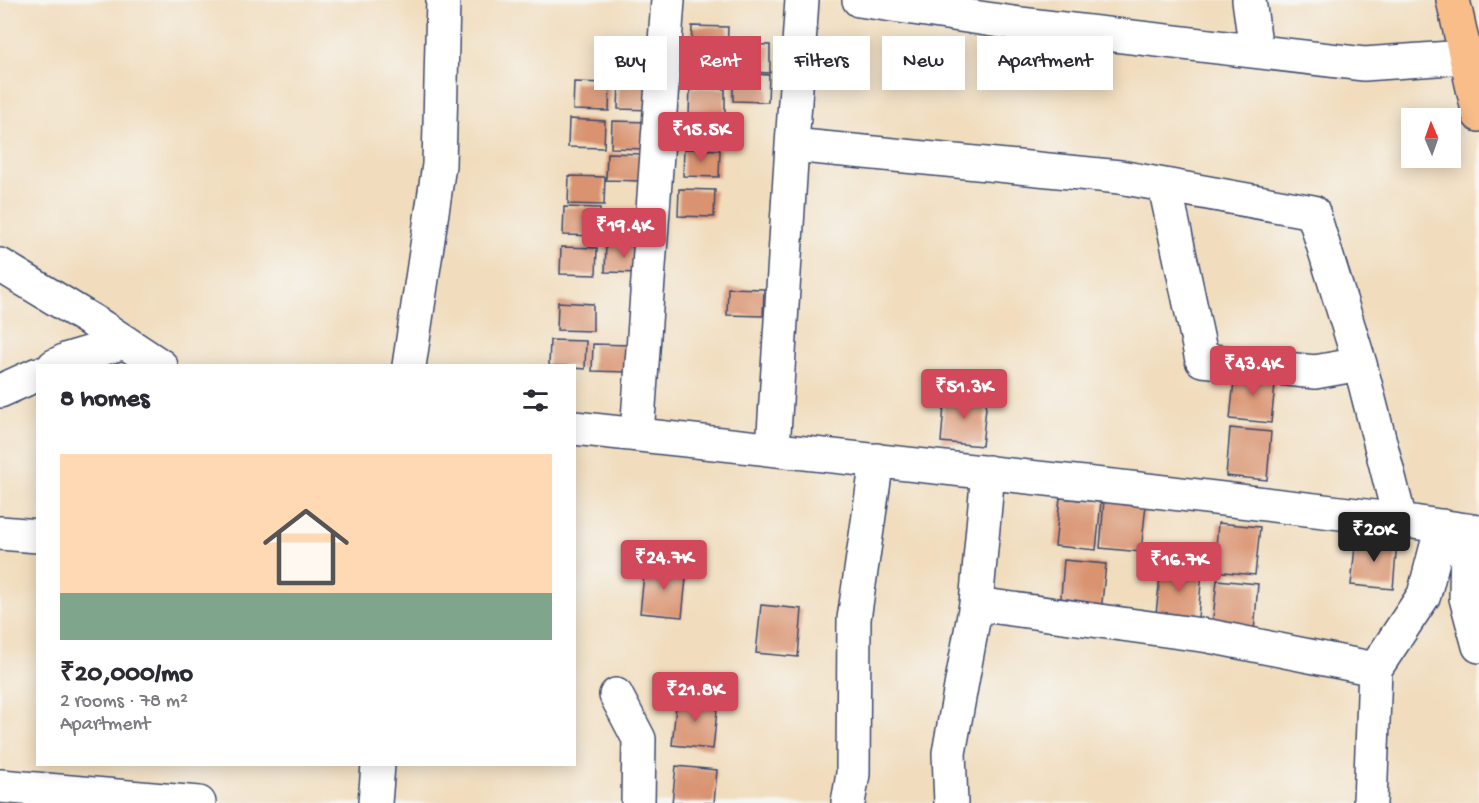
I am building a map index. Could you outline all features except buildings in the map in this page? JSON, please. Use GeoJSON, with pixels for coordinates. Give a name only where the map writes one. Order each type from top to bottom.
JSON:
{"type":"FeatureCollection","features":[{"type":"Feature","properties":{"kind":"highway"},"geometry":{"type":"LineString","coordinates":[[1453,0],[1479,115]]}},
{"type":"Feature","properties":{"kind":"street"},"geometry":{"type":"LineString","coordinates":[[409,364],[439,165],[442,0]]}},
{"type":"Feature","properties":{"kind":"street"},"geometry":{"type":"LineString","coordinates":[[637,434],[668,0]]}},
{"type":"Feature","properties":{"kind":"street"},"geometry":{"type":"LineString","coordinates":[[773,449],[802,0]]}},
{"type":"Feature","properties":{"kind":"street"},"geometry":{"type":"LineString","coordinates":[[859,0],[1020,24],[1364,64],[1466,57]]}},
{"type":"Feature","properties":{"kind":"street"},"geometry":{"type":"LineString","coordinates":[[1249,0],[1256,51]]}},
{"type":"Feature","properties":{"kind":"street"},"geometry":{"type":"LineString","coordinates":[[792,145],[1120,177],[1313,212],[1360,364],[1400,520]]}},
{"type":"Feature","properties":{"kind":"street"},"geometry":{"type":"LineString","coordinates":[[1166,186],[1202,360],[1315,372],[1360,364]]}},
{"type":"Feature","properties":{"kind":"street"},"geometry":{"type":"LineString","coordinates":[[0,265],[158,364]]}},
{"type":"Feature","properties":{"kind":"street"},"geometry":{"type":"LineString","coordinates":[[58,364],[125,342]]}},
{"type":"Feature","properties":{"kind":"street"},"geometry":{"type":"LineString","coordinates":[[0,392],[36,375]]}},
{"type":"Feature","properties":{"kind":"street"},"geometry":{"type":"LineString","coordinates":[[576,428],[988,472],[1462,529]]}},
{"type":"Feature","properties":{"kind":"street"},"geometry":{"type":"LineString","coordinates":[[849,803],[853,774],[854,619],[877,460]]}},
{"type":"Feature","properties":{"kind":"street"},"geometry":{"type":"LineString","coordinates":[[951,803],[949,753],[976,604],[988,472]]}},
{"type":"Feature","properties":{"kind":"street"},"geometry":{"type":"LineString","coordinates":[[1462,529],[1466,598],[1479,646]]}},
{"type":"Feature","properties":{"kind":"street"},"geometry":{"type":"LineString","coordinates":[[1370,803],[1375,669],[1424,595],[1462,529]]}},
{"type":"Feature","properties":{"kind":"street"},"geometry":{"type":"LineString","coordinates":[[0,533],[36,536]]}},
{"type":"Feature","properties":{"kind":"street"},"geometry":{"type":"LineString","coordinates":[[976,604],[1209,636],[1375,669]]}},
{"type":"Feature","properties":{"kind":"street"},"geometry":{"type":"LineString","coordinates":[[616,695],[639,739],[638,803]]}},
{"type":"Feature","properties":{"kind":"street"},"geometry":{"type":"LineString","coordinates":[[375,803],[378,766]]}},
{"type":"Feature","properties":{"kind":"street"},"geometry":{"type":"LineString","coordinates":[[0,786],[199,803]]}}]}
